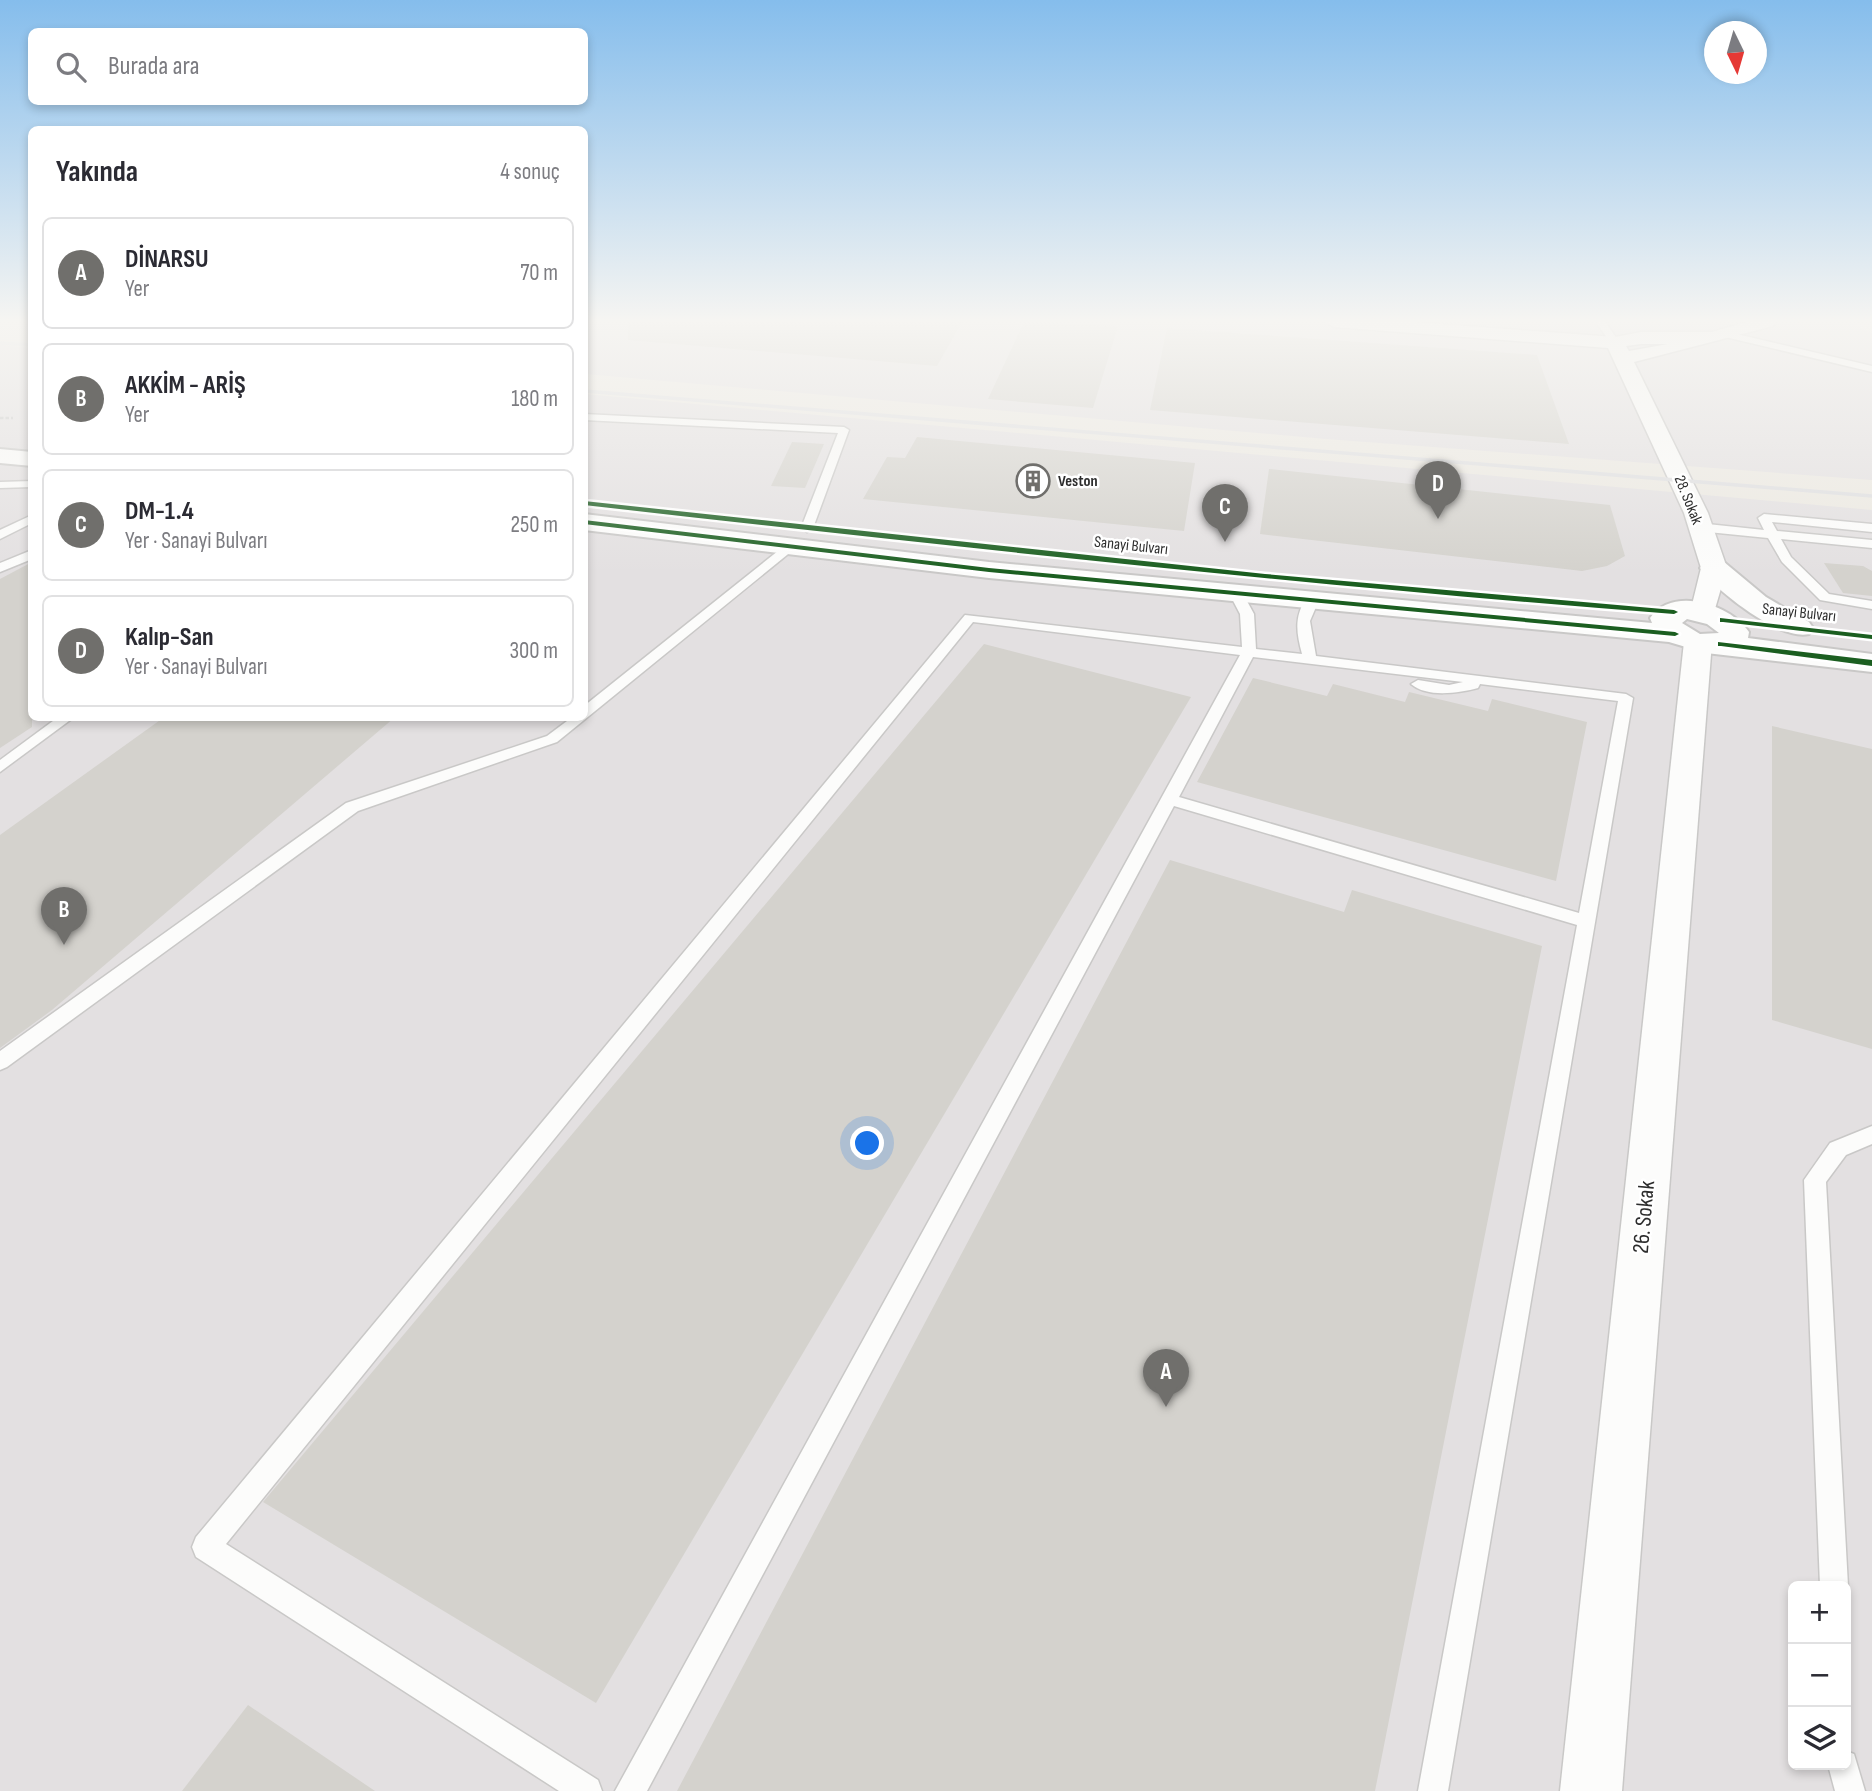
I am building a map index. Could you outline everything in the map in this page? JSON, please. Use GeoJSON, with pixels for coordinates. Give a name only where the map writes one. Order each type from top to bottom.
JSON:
{"type":"FeatureCollection","features":[{"type":"Feature","properties":{"kind":"main road"},"geometry":{"type":"LineString","coordinates":[[3,431],[28,440]]}},
{"type":"Feature","properties":{"kind":"main road"},"geometry":{"type":"LineString","coordinates":[[0,456],[28,459]]}},
{"type":"Feature","properties":{"kind":"main road","name":"Sanayi Bulvarı"},"geometry":{"type":"LineString","coordinates":[[588,504],[989,570],[1312,600],[1699,627],[1798,628],[1872,637]]}},
{"type":"Feature","properties":{"kind":"main road","name":"Sanayi Bulvarı"},"geometry":{"type":"LineString","coordinates":[[588,522],[799,537],[1553,603],[1699,627],[1872,663]]}},
{"type":"Feature","properties":{"kind":"main road"},"geometry":{"type":"LineString","coordinates":[[1714,568],[1756,603],[1798,628]]}},
{"type":"Feature","properties":{"kind":"street","name":"28. Sokak"},"geometry":{"type":"LineString","coordinates":[[1644,406],[1696,513],[1714,568]]}},
{"type":"Feature","properties":{"kind":"street"},"geometry":{"type":"LineString","coordinates":[[1699,627],[1714,568]]}},
{"type":"Feature","properties":{"kind":"street","name":"26. Sokak"},"geometry":{"type":"LineString","coordinates":[[1591,1791],[1699,627]]}},
{"type":"Feature","properties":{"kind":"lane"},"geometry":{"type":"LineString","coordinates":[[588,417],[844,430],[799,537],[588,710]]}},
{"type":"Feature","properties":{"kind":"lane"},"geometry":{"type":"LineString","coordinates":[[0,485],[28,484]]}},
{"type":"Feature","properties":{"kind":"lane"},"geometry":{"type":"LineString","coordinates":[[1872,528],[1764,517],[1786,559],[1825,597],[1872,606]]}},
{"type":"Feature","properties":{"kind":"lane"},"geometry":{"type":"LineString","coordinates":[[0,536],[6,525],[28,519]]}},
{"type":"Feature","properties":{"kind":"lane"},"geometry":{"type":"LineString","coordinates":[[1699,527],[1872,544]]}},
{"type":"Feature","properties":{"kind":"lane"},"geometry":{"type":"LineString","coordinates":[[0,568],[28,556]]}},
{"type":"Feature","properties":{"kind":"lane"},"geometry":{"type":"LineString","coordinates":[[630,1791],[1249,652],[1251,622],[1246,605],[1236,593]]}},
{"type":"Feature","properties":{"kind":"lane"},"geometry":{"type":"LineString","coordinates":[[1312,600],[1303,610],[1303,626],[1315,660]]}},
{"type":"Feature","properties":{"kind":"lane"},"geometry":{"type":"LineString","coordinates":[[587,1791],[206,1548],[971,618],[1626,698],[1433,1791]]}},
{"type":"Feature","properties":{"kind":"lane"},"geometry":{"type":"LineString","coordinates":[[0,767],[62,721]]}},
{"type":"Feature","properties":{"kind":"lane"},"geometry":{"type":"LineString","coordinates":[[0,1062],[352,807],[552,739],[576,721]]}},
{"type":"Feature","properties":{"kind":"lane"},"geometry":{"type":"LineString","coordinates":[[1168,799],[1587,922]]}},
{"type":"Feature","properties":{"kind":"lane"},"geometry":{"type":"LineString","coordinates":[[1833,1581],[1815,1180],[1838,1149],[1872,1135]]}},
{"type":"Feature","properties":{"kind":"lane"},"geometry":{"type":"LineString","coordinates":[[1844,1770],[1850,1791]]}},
{"type":"Feature","properties":{"kind":"path"},"geometry":{"type":"LineString","coordinates":[[0,418],[13,418],[3,431]]}},
{"type":"Feature","properties":{"kind":"shaded area"},"geometry":{"type":"Polygon","coordinates":[[[0,406],[28,406],[28,721],[588,721],[588,406],[713,406],[1872,510],[1872,1791],[0,1791],[0,406]]]}},
{"type":"Feature","properties":{"kind":"shaded area"},"geometry":{"type":"Polygon","coordinates":[[[945,406],[1872,406],[1872,480],[1326,439],[945,406]]]}},
{"type":"Feature","properties":{"kind":"building"},"geometry":{"type":"Polygon","coordinates":[[[1065,406],[1094,406],[1093,408],[1065,406]]]}},
{"type":"Feature","properties":{"kind":"building"},"geometry":{"type":"Polygon","coordinates":[[[1151,406],[1555,406],[1569,444],[1150,410],[1151,406]]]}},
{"type":"Feature","properties":{"kind":"building","name":"Veston"},"geometry":{"type":"Polygon","coordinates":[[[917,437],[1195,463],[1184,531],[863,499],[887,457],[905,458],[917,437]]]}},
{"type":"Feature","properties":{"kind":"building"},"geometry":{"type":"Polygon","coordinates":[[[792,442],[824,444],[805,488],[771,486],[792,442]]]}},
{"type":"Feature","properties":{"kind":"building"},"geometry":{"type":"Polygon","coordinates":[[[1269,469],[1610,505],[1625,556],[1607,566],[1582,571],[1260,534],[1269,469]]]}},
{"type":"Feature","properties":{"kind":"building"},"geometry":{"type":"Polygon","coordinates":[[[1824,563],[1863,566],[1872,571],[1872,596],[1843,593],[1824,563]]]}},
{"type":"Feature","properties":{"kind":"building"},"geometry":{"type":"Polygon","coordinates":[[[28,564],[28,721],[32,721],[32,727],[0,748],[0,579],[28,564]]]}},
{"type":"Feature","properties":{"kind":"building"},"geometry":{"type":"Polygon","coordinates":[[[984,644],[1191,697],[596,1703],[263,1502],[984,644]]]}},
{"type":"Feature","properties":{"kind":"building"},"geometry":{"type":"Polygon","coordinates":[[[1253,678],[1327,696],[1333,684],[1405,702],[1409,692],[1488,711],[1492,699],[1587,722],[1556,881],[1197,782],[1253,678]]]}},
{"type":"Feature","properties":{"kind":"building"},"geometry":{"type":"Polygon","coordinates":[[[159,721],[390,721],[52,1010],[0,1048],[0,835],[159,721]]]}},
{"type":"Feature","properties":{"kind":"building"},"geometry":{"type":"Polygon","coordinates":[[[1772,726],[1872,749],[1872,1049],[1772,1020],[1772,726]]]}},
{"type":"Feature","properties":{"kind":"building"},"geometry":{"type":"Polygon","coordinates":[[[1170,860],[1344,912],[1352,890],[1542,946],[1375,1791],[677,1791],[1170,860]]]}},
{"type":"Feature","properties":{"kind":"building"},"geometry":{"type":"Polygon","coordinates":[[[248,1705],[375,1791],[182,1791],[248,1705]]]}},
{"type":"Feature","properties":{"kind":"railway"},"geometry":{"type":"LineString","coordinates":[[763,406],[1872,496]]}},
{"type":"Feature","properties":{"kind":"cycle path"},"geometry":{"type":"LineString","coordinates":[[588,503],[1265,577],[1674,612]]}},
{"type":"Feature","properties":{"kind":"cycle path"},"geometry":{"type":"LineString","coordinates":[[588,522],[989,570],[1675,634]]}},
{"type":"Feature","properties":{"kind":"cycle path"},"geometry":{"type":"LineString","coordinates":[[1723,620],[1872,637]]}},
{"type":"Feature","properties":{"kind":"cycle path"},"geometry":{"type":"LineString","coordinates":[[1721,644],[1872,663]]}},
{"type":"Feature","properties":{"kind":"place","name":"Veston"},"geometry":{"type":"Point","coordinates":[1033,481]}},
{"type":"Feature","properties":{"kind":"place","name":"Kalıp-San"},"geometry":{"type":"Point","coordinates":[1438,519]}},
{"type":"Feature","properties":{"kind":"place","name":"DM-1.4"},"geometry":{"type":"Point","coordinates":[1225,542]}},
{"type":"Feature","properties":{"kind":"place","name":"AKKİM - ARİŞ"},"geometry":{"type":"Point","coordinates":[64,945]}},
{"type":"Feature","properties":{"kind":"place","name":"DİNARSU"},"geometry":{"type":"Point","coordinates":[1166,1407]}}]}
